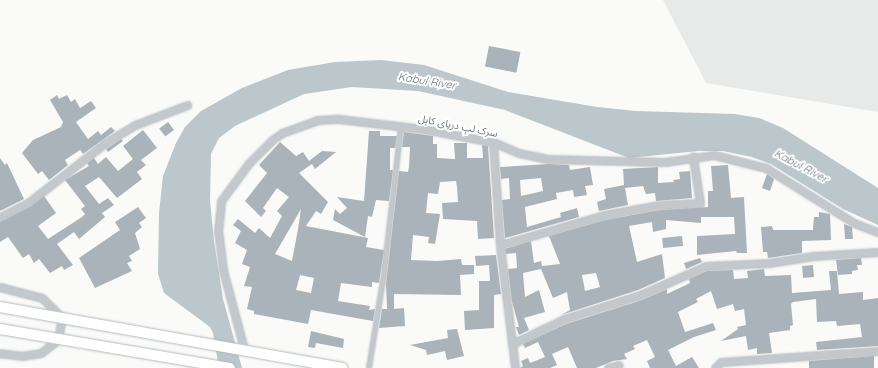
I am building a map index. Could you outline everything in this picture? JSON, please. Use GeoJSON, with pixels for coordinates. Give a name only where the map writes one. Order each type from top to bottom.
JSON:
{"type":"FeatureCollection","features":[{"type":"Feature","properties":{"kind":"main road"},"geometry":{"type":"LineString","coordinates":[[0,307],[343,368]]}},
{"type":"Feature","properties":{"kind":"main road"},"geometry":{"type":"LineString","coordinates":[[0,329],[230,368]]}},
{"type":"Feature","properties":{"kind":"street"},"geometry":{"type":"LineString","coordinates":[[0,217],[29,202],[105,143],[135,125],[187,105]]}},
{"type":"Feature","properties":{"kind":"street","name":"سرک لبِ دریای کابل"},"geometry":{"type":"LineString","coordinates":[[242,349],[223,270],[218,232],[220,201],[249,163],[272,140],[300,126],[318,120],[339,119],[402,126],[493,142],[533,156],[587,162],[665,162],[714,155],[766,168],[854,223],[878,232]]}},
{"type":"Feature","properties":{"kind":"street"},"geometry":{"type":"LineString","coordinates":[[493,142],[500,245],[515,368]]}},
{"type":"Feature","properties":{"kind":"street"},"geometry":{"type":"LineString","coordinates":[[500,245],[604,215],[659,204],[700,203],[694,157]]}},
{"type":"Feature","properties":{"kind":"street"},"geometry":{"type":"LineString","coordinates":[[512,344],[564,319],[640,294],[706,266],[770,264],[813,256],[878,252]]}},
{"type":"Feature","properties":{"kind":"street"},"geometry":{"type":"LineString","coordinates":[[0,288],[42,298],[62,317],[58,340],[35,355],[0,353]]}},
{"type":"Feature","properties":{"kind":"street"},"geometry":{"type":"LineString","coordinates":[[715,368],[721,362],[878,351]]}},
{"type":"Feature","properties":{"kind":"street"},"geometry":{"type":"LineString","coordinates":[[608,368],[619,365]]}},
{"type":"Feature","properties":{"kind":"lane"},"geometry":{"type":"LineString","coordinates":[[369,368],[384,274],[402,126]]}},
{"type":"Feature","properties":{"kind":"shaded area"},"geometry":{"type":"Polygon","coordinates":[[[663,0],[878,0],[878,112],[706,83],[663,0]]]}},
{"type":"Feature","properties":{"kind":"water","name":"Kabul River"},"geometry":{"type":"Polygon","coordinates":[[[381,60],[424,65],[508,92],[597,107],[636,111],[735,114],[759,118],[783,128],[878,188],[878,225],[843,209],[771,164],[752,157],[723,151],[698,151],[629,158],[505,110],[418,91],[352,87],[304,94],[235,126],[219,138],[211,154],[210,201],[214,241],[223,299],[242,368],[235,368],[232,363],[219,368],[213,333],[210,327],[164,293],[158,274],[159,213],[163,176],[176,143],[185,127],[201,111],[242,88],[288,70],[335,62],[381,60]]]}},
{"type":"Feature","properties":{"kind":"building"},"geometry":{"type":"Polygon","coordinates":[[[489,46],[520,52],[516,73],[485,67],[489,46]]]}},
{"type":"Feature","properties":{"kind":"building"},"geometry":{"type":"Polygon","coordinates":[[[57,95],[59,99],[67,95],[71,102],[75,99],[80,108],[91,101],[96,108],[76,122],[88,139],[98,131],[101,135],[111,127],[115,131],[83,154],[80,150],[65,160],[68,165],[49,180],[42,171],[38,174],[22,153],[33,140],[61,127],[63,122],[50,100],[57,95]]]}},
{"type":"Feature","properties":{"kind":"building"},"geometry":{"type":"Polygon","coordinates":[[[168,122],[174,130],[165,137],[159,129],[168,122]]]}},
{"type":"Feature","properties":{"kind":"building"},"geometry":{"type":"Polygon","coordinates":[[[143,130],[157,148],[141,160],[146,165],[137,172],[142,179],[117,198],[99,177],[85,186],[99,204],[108,198],[114,205],[102,213],[105,217],[79,239],[74,232],[57,244],[73,265],[64,270],[62,266],[50,273],[39,259],[34,263],[29,254],[23,258],[8,237],[0,242],[0,222],[31,206],[44,196],[56,213],[38,226],[48,239],[82,217],[85,214],[81,209],[85,206],[65,180],[89,166],[87,163],[94,158],[98,164],[106,157],[118,171],[133,159],[123,146],[143,130]]]}},
{"type":"Feature","properties":{"kind":"building"},"geometry":{"type":"Polygon","coordinates":[[[369,131],[380,131],[380,136],[397,136],[395,148],[390,148],[390,170],[393,170],[389,201],[376,200],[372,217],[368,216],[365,237],[333,220],[335,209],[340,214],[347,208],[337,197],[364,201],[369,131]]]}},
{"type":"Feature","properties":{"kind":"building"},"geometry":{"type":"Polygon","coordinates":[[[404,132],[433,136],[433,144],[437,144],[437,158],[455,159],[454,143],[467,143],[467,158],[483,158],[482,145],[488,146],[494,238],[478,239],[477,221],[443,219],[442,203],[458,202],[457,187],[456,181],[440,182],[438,194],[428,193],[426,213],[440,214],[435,244],[428,243],[429,237],[413,235],[411,260],[437,261],[461,259],[462,265],[474,265],[474,274],[460,275],[461,295],[394,294],[394,309],[404,308],[405,326],[379,328],[382,309],[387,309],[386,284],[399,171],[408,172],[409,167],[410,147],[402,147],[404,132]]]}},
{"type":"Feature","properties":{"kind":"building"},"geometry":{"type":"Polygon","coordinates":[[[121,139],[123,141],[108,152],[106,149],[121,139]]]}},
{"type":"Feature","properties":{"kind":"building"},"geometry":{"type":"Polygon","coordinates":[[[280,142],[296,156],[303,152],[309,161],[322,151],[336,152],[315,169],[312,164],[299,173],[328,202],[321,214],[316,211],[306,226],[368,238],[366,247],[384,250],[379,283],[372,282],[372,287],[341,283],[338,301],[370,306],[369,310],[375,309],[373,321],[311,310],[308,324],[254,314],[254,311],[247,309],[252,287],[244,286],[250,267],[242,264],[247,250],[235,243],[241,231],[233,225],[238,219],[255,233],[259,228],[270,238],[282,216],[277,211],[289,197],[277,188],[263,208],[266,211],[261,217],[245,201],[267,173],[259,165],[280,142]],[[301,209],[275,254],[292,261],[298,229],[301,209]],[[300,275],[296,290],[311,293],[314,278],[300,275]]]}},
{"type":"Feature","properties":{"kind":"building"},"geometry":{"type":"Polygon","coordinates":[[[0,158],[5,165],[7,163],[24,199],[0,211],[0,158]]]}},
{"type":"Feature","properties":{"kind":"building"},"geometry":{"type":"Polygon","coordinates":[[[549,164],[569,165],[570,170],[590,167],[593,185],[585,186],[587,195],[574,197],[573,190],[556,193],[557,199],[525,207],[527,227],[561,217],[560,213],[577,208],[579,217],[505,238],[502,200],[510,199],[509,178],[501,179],[500,167],[549,164]],[[541,178],[520,180],[521,196],[543,191],[541,178]]]}},
{"type":"Feature","properties":{"kind":"building"},"geometry":{"type":"Polygon","coordinates":[[[728,165],[731,198],[744,197],[747,253],[737,253],[736,251],[697,255],[697,236],[735,234],[734,217],[701,217],[701,223],[666,220],[666,229],[653,232],[652,222],[629,226],[637,262],[662,254],[665,278],[638,290],[561,315],[570,310],[567,292],[553,298],[541,269],[523,273],[525,297],[539,290],[545,312],[524,318],[529,330],[519,335],[516,327],[519,327],[512,302],[508,269],[517,268],[516,253],[506,254],[505,249],[531,241],[534,263],[541,261],[542,266],[560,264],[549,236],[605,220],[660,210],[708,207],[708,191],[713,191],[711,166],[728,165]],[[596,273],[582,275],[585,291],[600,287],[596,273]]]}},
{"type":"Feature","properties":{"kind":"building"},"geometry":{"type":"Polygon","coordinates":[[[658,167],[658,183],[674,182],[673,180],[680,179],[679,172],[690,171],[692,198],[656,201],[655,193],[646,194],[643,186],[625,188],[628,205],[599,211],[597,202],[606,199],[604,189],[624,185],[623,169],[658,167]]]}},
{"type":"Feature","properties":{"kind":"building"},"geometry":{"type":"Polygon","coordinates":[[[767,174],[774,179],[770,191],[762,188],[767,174]]]}},
{"type":"Feature","properties":{"kind":"building"},"geometry":{"type":"Polygon","coordinates":[[[138,207],[146,218],[139,223],[142,227],[135,233],[140,249],[129,256],[132,261],[127,263],[132,271],[95,288],[79,258],[120,230],[115,222],[138,207]]]}},
{"type":"Feature","properties":{"kind":"building"},"geometry":{"type":"Polygon","coordinates":[[[819,212],[830,214],[831,240],[802,241],[802,253],[768,258],[767,252],[763,252],[761,227],[772,226],[773,230],[813,230],[814,217],[819,217],[819,212]]]}},
{"type":"Feature","properties":{"kind":"building"},"geometry":{"type":"Polygon","coordinates":[[[844,224],[852,227],[853,239],[845,239],[844,224]]]}},
{"type":"Feature","properties":{"kind":"building"},"geometry":{"type":"Polygon","coordinates":[[[682,236],[683,246],[663,248],[662,238],[682,236]]]}},
{"type":"Feature","properties":{"kind":"building"},"geometry":{"type":"Polygon","coordinates":[[[496,255],[501,294],[494,295],[494,328],[465,330],[464,311],[479,310],[479,281],[490,281],[489,265],[476,266],[475,256],[496,255]]]}},
{"type":"Feature","properties":{"kind":"building"},"geometry":{"type":"Polygon","coordinates":[[[700,258],[702,262],[686,269],[684,263],[700,258]]]}},
{"type":"Feature","properties":{"kind":"building"},"geometry":{"type":"Polygon","coordinates":[[[861,258],[862,265],[857,265],[858,270],[852,271],[852,274],[838,275],[836,260],[861,258]]]}},
{"type":"Feature","properties":{"kind":"building"},"geometry":{"type":"Polygon","coordinates":[[[813,265],[814,277],[803,278],[802,266],[813,265]]]}},
{"type":"Feature","properties":{"kind":"building"},"geometry":{"type":"Polygon","coordinates":[[[764,269],[765,276],[791,275],[792,293],[831,290],[829,271],[837,271],[839,294],[863,292],[863,300],[878,298],[878,346],[817,350],[816,342],[862,337],[860,324],[837,326],[836,321],[817,322],[816,299],[793,302],[791,304],[793,325],[790,326],[790,330],[769,333],[772,353],[757,354],[757,348],[748,350],[746,336],[721,341],[738,329],[737,327],[746,325],[744,309],[735,311],[733,304],[717,309],[711,291],[696,299],[698,302],[678,312],[685,332],[713,323],[716,330],[694,337],[668,350],[676,366],[692,357],[699,368],[650,368],[647,361],[655,357],[647,340],[633,346],[635,349],[624,354],[627,359],[613,361],[596,368],[577,368],[568,347],[552,354],[557,365],[550,368],[520,368],[523,366],[521,361],[528,358],[530,363],[545,357],[538,342],[525,348],[523,344],[566,324],[642,300],[667,289],[667,294],[690,283],[689,279],[707,271],[733,270],[734,279],[748,278],[747,271],[764,269]]]}},
{"type":"Feature","properties":{"kind":"building"},"geometry":{"type":"Polygon","coordinates":[[[457,329],[464,356],[447,360],[445,351],[427,355],[426,350],[410,345],[448,338],[447,330],[457,329]]]}},
{"type":"Feature","properties":{"kind":"building"},"geometry":{"type":"Polygon","coordinates":[[[311,331],[344,339],[343,348],[316,343],[315,348],[308,347],[311,331]]]}},
{"type":"Feature","properties":{"kind":"building"},"geometry":{"type":"Polygon","coordinates":[[[874,356],[874,368],[809,368],[809,361],[874,356]]]}}]}
